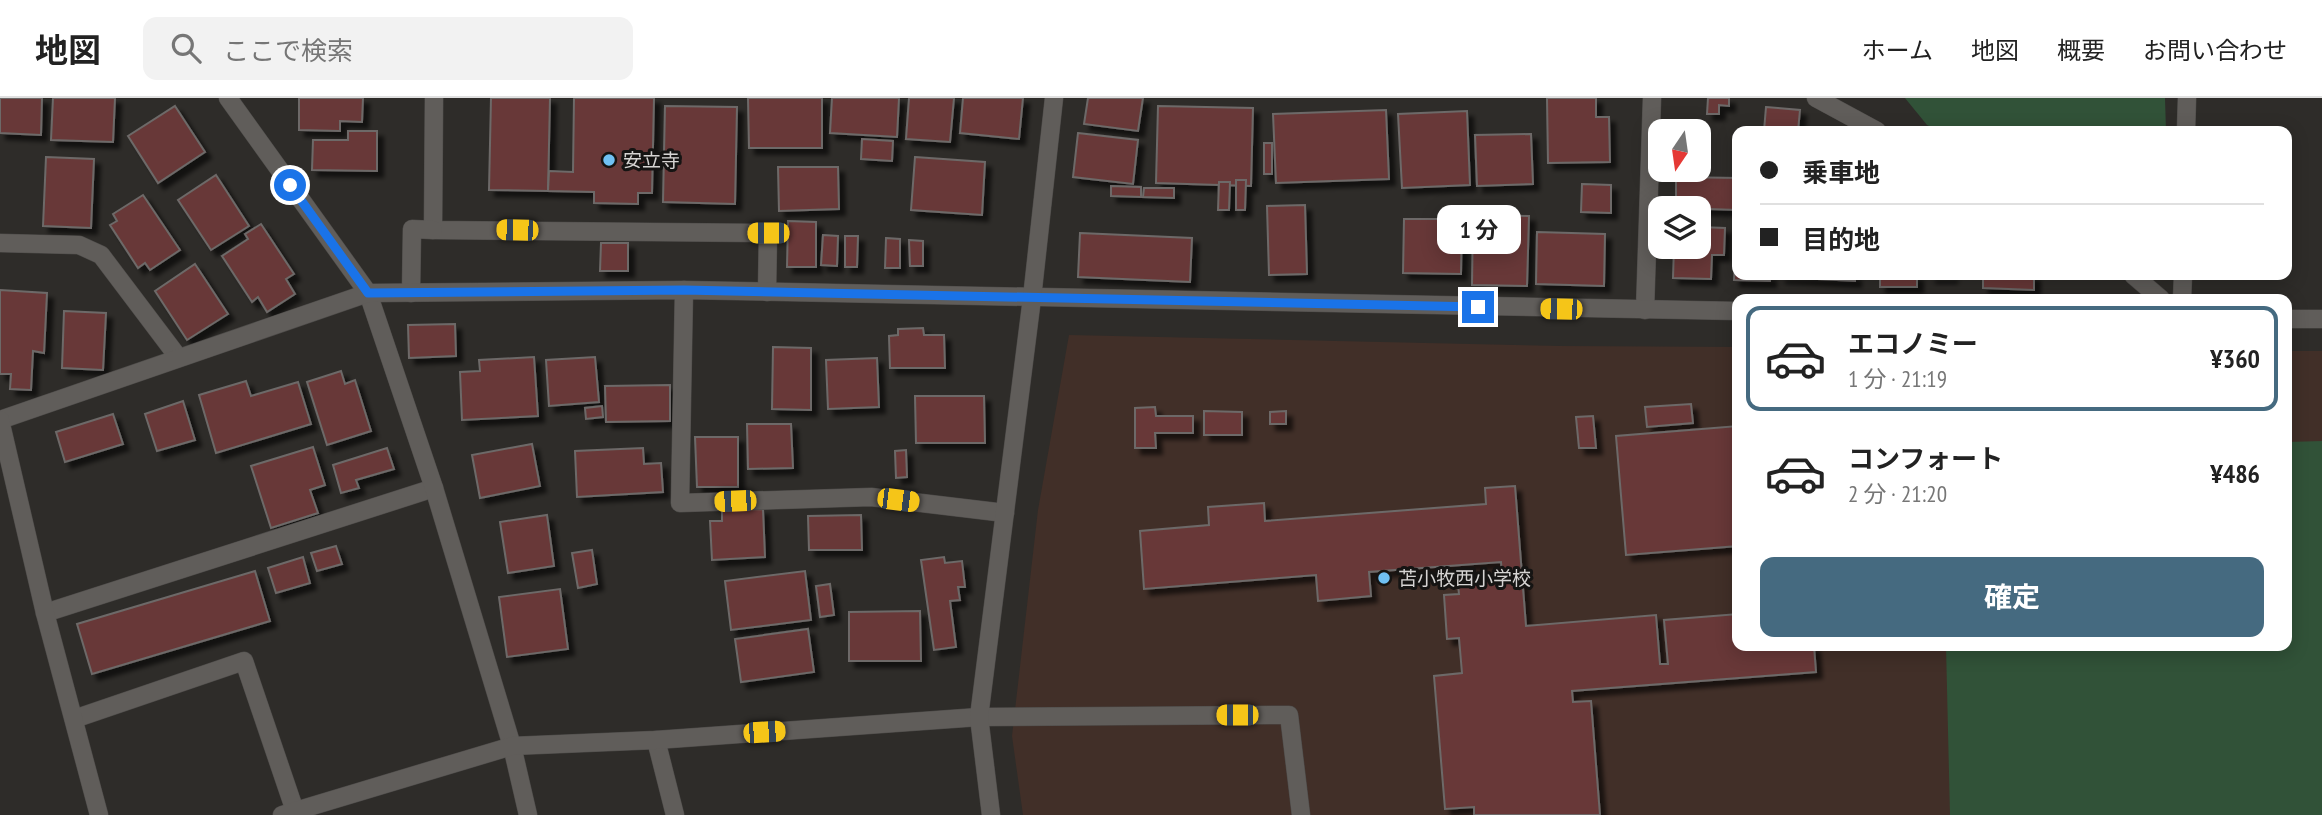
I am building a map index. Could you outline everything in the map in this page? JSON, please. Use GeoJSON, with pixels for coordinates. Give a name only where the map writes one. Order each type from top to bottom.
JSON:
{"type":"FeatureCollection","features":[{"type":"Feature","properties":{"kind":"street"},"geometry":{"type":"LineString","coordinates":[[228,98],[368,293],[434,488],[512,746],[528,815]]}},
{"type":"Feature","properties":{"kind":"street"},"geometry":{"type":"LineString","coordinates":[[433,230],[434,98]]}},
{"type":"Feature","properties":{"kind":"street"},"geometry":{"type":"LineString","coordinates":[[990,815],[979,717],[1032,298],[1054,98]]}},
{"type":"Feature","properties":{"kind":"street"},"geometry":{"type":"LineString","coordinates":[[1645,310],[1652,98]]}},
{"type":"Feature","properties":{"kind":"street"},"geometry":{"type":"LineString","coordinates":[[2186,126],[2187,98]]}},
{"type":"Feature","properties":{"kind":"street"},"geometry":{"type":"LineString","coordinates":[[1818,99],[1868,126]]}},
{"type":"Feature","properties":{"kind":"street"},"geometry":{"type":"LineString","coordinates":[[411,293],[412,229],[768,233],[767,292]]}},
{"type":"Feature","properties":{"kind":"street"},"geometry":{"type":"LineString","coordinates":[[0,243],[79,245],[102,255],[178,357]]}},
{"type":"Feature","properties":{"kind":"street"},"geometry":{"type":"LineString","coordinates":[[2139,280],[2155,294]]}},
{"type":"Feature","properties":{"kind":"street"},"geometry":{"type":"LineString","coordinates":[[684,290],[680,503],[871,497],[1005,513]]}},
{"type":"Feature","properties":{"kind":"street"},"geometry":{"type":"LineString","coordinates":[[99,815],[45,613],[0,420],[368,293],[684,290],[1732,311]]}},
{"type":"Feature","properties":{"kind":"street"},"geometry":{"type":"LineString","coordinates":[[2292,319],[2322,320]]}},
{"type":"Feature","properties":{"kind":"street"},"geometry":{"type":"LineString","coordinates":[[45,613],[434,488]]}},
{"type":"Feature","properties":{"kind":"street"},"geometry":{"type":"LineString","coordinates":[[74,719],[244,661],[289,813],[329,809],[512,746],[656,740],[979,717],[1289,715],[1301,815]]}},
{"type":"Feature","properties":{"kind":"street"},"geometry":{"type":"LineString","coordinates":[[656,740],[675,815]]}},
{"type":"Feature","properties":{"kind":"shaded area","name":"苫小牧西小学校"},"geometry":{"type":"Polygon","coordinates":[[[1069,335],[1561,346],[1732,347],[1732,651],[2292,651],[2292,351],[2322,351],[2322,815],[1023,815],[1012,736],[1038,510],[1069,335]]]}},
{"type":"Feature","properties":{"kind":"green space"},"geometry":{"type":"Polygon","coordinates":[[[1905,98],[2165,98],[2166,126],[1927,125],[1905,98]]]}},
{"type":"Feature","properties":{"kind":"green space"},"geometry":{"type":"Polygon","coordinates":[[[2322,441],[2322,815],[1950,815],[1946,651],[2292,651],[2292,442],[2322,441]]]}},
{"type":"Feature","properties":{"kind":"building"},"geometry":{"type":"Polygon","coordinates":[[[0,98],[42,98],[41,135],[0,133],[0,98]]]}},
{"type":"Feature","properties":{"kind":"building"},"geometry":{"type":"Polygon","coordinates":[[[53,98],[115,98],[113,142],[51,140],[53,98]]]}},
{"type":"Feature","properties":{"kind":"building"},"geometry":{"type":"Polygon","coordinates":[[[299,98],[363,98],[362,122],[340,121],[340,131],[299,130],[299,98]]]}},
{"type":"Feature","properties":{"kind":"building"},"geometry":{"type":"Polygon","coordinates":[[[491,98],[550,98],[548,191],[489,190],[491,98]]]}},
{"type":"Feature","properties":{"kind":"building"},"geometry":{"type":"Polygon","coordinates":[[[574,98],[654,98],[652,193],[638,193],[638,204],[594,203],[594,192],[548,191],[549,171],[573,172],[574,98]]]}},
{"type":"Feature","properties":{"kind":"building"},"geometry":{"type":"Polygon","coordinates":[[[748,98],[822,98],[822,148],[749,148],[748,98]]]}},
{"type":"Feature","properties":{"kind":"building"},"geometry":{"type":"Polygon","coordinates":[[[832,98],[899,98],[897,137],[830,133],[832,98]]]}},
{"type":"Feature","properties":{"kind":"building"},"geometry":{"type":"Polygon","coordinates":[[[909,98],[954,98],[950,142],[906,139],[909,98]]]}},
{"type":"Feature","properties":{"kind":"building"},"geometry":{"type":"Polygon","coordinates":[[[963,98],[1023,98],[1019,139],[960,133],[963,98]]]}},
{"type":"Feature","properties":{"kind":"building"},"geometry":{"type":"Polygon","coordinates":[[[1088,98],[1143,98],[1138,131],[1084,124],[1088,98]]]}},
{"type":"Feature","properties":{"kind":"building"},"geometry":{"type":"Polygon","coordinates":[[[1547,98],[1596,98],[1596,117],[1609,117],[1610,162],[1548,163],[1547,98]]]}},
{"type":"Feature","properties":{"kind":"building"},"geometry":{"type":"Polygon","coordinates":[[[1708,98],[1729,98],[1729,106],[1719,105],[1719,114],[1707,114],[1708,98]]]}},
{"type":"Feature","properties":{"kind":"building"},"geometry":{"type":"Polygon","coordinates":[[[175,106],[205,152],[158,183],[128,136],[175,106]]]}},
{"type":"Feature","properties":{"kind":"building"},"geometry":{"type":"Polygon","coordinates":[[[665,106],[737,107],[735,204],[663,202],[665,106]]]}},
{"type":"Feature","properties":{"kind":"building"},"geometry":{"type":"Polygon","coordinates":[[[1158,106],[1253,108],[1251,186],[1156,183],[1158,106]]]}},
{"type":"Feature","properties":{"kind":"building"},"geometry":{"type":"Polygon","coordinates":[[[1766,107],[1800,110],[1798,126],[1764,126],[1766,107]]]}},
{"type":"Feature","properties":{"kind":"building"},"geometry":{"type":"Polygon","coordinates":[[[1386,110],[1389,179],[1276,183],[1273,114],[1386,110]]]}},
{"type":"Feature","properties":{"kind":"building"},"geometry":{"type":"Polygon","coordinates":[[[1467,111],[1470,185],[1402,188],[1398,114],[1467,111]]]}},
{"type":"Feature","properties":{"kind":"building"},"geometry":{"type":"Polygon","coordinates":[[[348,131],[377,131],[377,171],[312,170],[313,140],[348,140],[348,131]]]}},
{"type":"Feature","properties":{"kind":"building"},"geometry":{"type":"Polygon","coordinates":[[[1078,133],[1138,140],[1133,184],[1073,177],[1078,133]]]}},
{"type":"Feature","properties":{"kind":"building"},"geometry":{"type":"Polygon","coordinates":[[[1531,134],[1533,184],[1477,186],[1475,135],[1531,134]]]}},
{"type":"Feature","properties":{"kind":"building"},"geometry":{"type":"Polygon","coordinates":[[[862,139],[893,141],[892,161],[861,159],[862,139]]]}},
{"type":"Feature","properties":{"kind":"building"},"geometry":{"type":"Polygon","coordinates":[[[1264,143],[1272,143],[1272,174],[1264,174],[1264,143]]]}},
{"type":"Feature","properties":{"kind":"building"},"geometry":{"type":"Polygon","coordinates":[[[46,157],[94,159],[91,228],[43,226],[46,157]]]}},
{"type":"Feature","properties":{"kind":"building"},"geometry":{"type":"Polygon","coordinates":[[[915,157],[985,162],[982,215],[911,210],[915,157]]]}},
{"type":"Feature","properties":{"kind":"building"},"geometry":{"type":"Polygon","coordinates":[[[778,167],[838,167],[839,209],[779,211],[778,167]]]}},
{"type":"Feature","properties":{"kind":"building"},"geometry":{"type":"Polygon","coordinates":[[[216,175],[249,226],[211,250],[178,200],[216,175]]]}},
{"type":"Feature","properties":{"kind":"building"},"geometry":{"type":"Polygon","coordinates":[[[1712,178],[1732,178],[1732,210],[1711,209],[1711,196],[1676,196],[1676,182],[1712,182],[1712,178]]]}},
{"type":"Feature","properties":{"kind":"building"},"geometry":{"type":"Polygon","coordinates":[[[1236,180],[1246,180],[1245,210],[1236,210],[1236,180]]]}},
{"type":"Feature","properties":{"kind":"building"},"geometry":{"type":"Polygon","coordinates":[[[1219,182],[1230,182],[1229,210],[1218,210],[1219,182]]]}},
{"type":"Feature","properties":{"kind":"building"},"geometry":{"type":"Polygon","coordinates":[[[1582,184],[1611,185],[1611,213],[1581,212],[1582,184]]]}},
{"type":"Feature","properties":{"kind":"building"},"geometry":{"type":"Polygon","coordinates":[[[1111,186],[1141,187],[1141,197],[1111,196],[1111,186]]]}},
{"type":"Feature","properties":{"kind":"building"},"geometry":{"type":"Polygon","coordinates":[[[1144,188],[1174,188],[1174,198],[1143,197],[1144,188]]]}},
{"type":"Feature","properties":{"kind":"building"},"geometry":{"type":"Polygon","coordinates":[[[143,195],[180,250],[150,270],[145,263],[138,268],[110,225],[117,221],[113,214],[143,195]]]}},
{"type":"Feature","properties":{"kind":"building"},"geometry":{"type":"Polygon","coordinates":[[[1305,205],[1307,274],[1269,275],[1267,206],[1305,205]]]}},
{"type":"Feature","properties":{"kind":"building"},"geometry":{"type":"Polygon","coordinates":[[[1473,215],[1529,216],[1527,286],[1472,285],[1473,215]]]}},
{"type":"Feature","properties":{"kind":"building"},"geometry":{"type":"Polygon","coordinates":[[[1404,219],[1462,219],[1461,274],[1403,273],[1404,219]]]}},
{"type":"Feature","properties":{"kind":"building"},"geometry":{"type":"Polygon","coordinates":[[[788,221],[816,222],[816,267],[787,267],[788,221]]]}},
{"type":"Feature","properties":{"kind":"building"},"geometry":{"type":"Polygon","coordinates":[[[261,224],[294,274],[286,279],[295,294],[267,312],[258,297],[252,302],[222,256],[248,239],[245,234],[261,224]]]}},
{"type":"Feature","properties":{"kind":"building"},"geometry":{"type":"Polygon","coordinates":[[[1711,227],[1725,228],[1724,255],[1712,255],[1711,279],[1673,278],[1674,259],[1711,259],[1711,227]]]}},
{"type":"Feature","properties":{"kind":"building"},"geometry":{"type":"Polygon","coordinates":[[[1537,232],[1605,234],[1604,286],[1536,284],[1537,232]]]}},
{"type":"Feature","properties":{"kind":"building"},"geometry":{"type":"Polygon","coordinates":[[[1080,233],[1192,238],[1190,282],[1078,277],[1080,233]]]}},
{"type":"Feature","properties":{"kind":"building"},"geometry":{"type":"Polygon","coordinates":[[[823,235],[838,236],[837,266],[821,265],[823,235]]]}},
{"type":"Feature","properties":{"kind":"building"},"geometry":{"type":"Polygon","coordinates":[[[845,236],[858,236],[857,267],[845,267],[845,236]]]}},
{"type":"Feature","properties":{"kind":"building"},"geometry":{"type":"Polygon","coordinates":[[[886,238],[900,239],[900,268],[885,268],[886,238]]]}},
{"type":"Feature","properties":{"kind":"building"},"geometry":{"type":"Polygon","coordinates":[[[909,240],[923,241],[923,266],[910,266],[909,240]]]}},
{"type":"Feature","properties":{"kind":"building"},"geometry":{"type":"Polygon","coordinates":[[[601,243],[628,243],[628,271],[600,271],[601,243]]]}},
{"type":"Feature","properties":{"kind":"building"},"geometry":{"type":"Polygon","coordinates":[[[195,264],[228,314],[187,340],[155,291],[195,264]]]}},
{"type":"Feature","properties":{"kind":"building"},"geometry":{"type":"Polygon","coordinates":[[[1880,280],[1917,280],[1917,287],[1880,287],[1880,280]]]}},
{"type":"Feature","properties":{"kind":"building"},"geometry":{"type":"Polygon","coordinates":[[[1983,280],[2034,280],[2034,290],[1983,288],[1983,280]]]}},
{"type":"Feature","properties":{"kind":"building"},"geometry":{"type":"Polygon","coordinates":[[[0,290],[47,293],[44,353],[33,351],[31,390],[10,389],[11,374],[0,374],[0,290]]]}},
{"type":"Feature","properties":{"kind":"building"},"geometry":{"type":"Polygon","coordinates":[[[64,311],[106,313],[103,370],[62,368],[64,311]]]}},
{"type":"Feature","properties":{"kind":"building"},"geometry":{"type":"Polygon","coordinates":[[[455,324],[456,356],[409,358],[408,325],[455,324]]]}},
{"type":"Feature","properties":{"kind":"building"},"geometry":{"type":"Polygon","coordinates":[[[923,328],[924,335],[944,335],[945,368],[890,368],[889,336],[898,335],[898,329],[923,328]]]}},
{"type":"Feature","properties":{"kind":"building"},"geometry":{"type":"Polygon","coordinates":[[[773,347],[811,348],[811,410],[772,409],[773,347]]]}},
{"type":"Feature","properties":{"kind":"building"},"geometry":{"type":"Polygon","coordinates":[[[534,357],[538,416],[462,420],[460,372],[480,371],[479,360],[534,357]]]}},
{"type":"Feature","properties":{"kind":"building"},"geometry":{"type":"Polygon","coordinates":[[[595,357],[599,402],[549,406],[546,360],[595,357]]]}},
{"type":"Feature","properties":{"kind":"building"},"geometry":{"type":"Polygon","coordinates":[[[877,358],[879,407],[828,409],[826,360],[877,358]]]}},
{"type":"Feature","properties":{"kind":"building"},"geometry":{"type":"Polygon","coordinates":[[[341,371],[345,384],[355,380],[371,431],[327,445],[307,382],[341,371]]]}},
{"type":"Feature","properties":{"kind":"building"},"geometry":{"type":"Polygon","coordinates":[[[246,381],[251,396],[298,382],[311,424],[216,453],[199,395],[246,381]]]}},
{"type":"Feature","properties":{"kind":"building"},"geometry":{"type":"Polygon","coordinates":[[[670,385],[670,421],[606,422],[605,386],[670,385]]]}},
{"type":"Feature","properties":{"kind":"building"},"geometry":{"type":"Polygon","coordinates":[[[915,396],[984,396],[985,443],[916,443],[915,396]]]}},
{"type":"Feature","properties":{"kind":"building"},"geometry":{"type":"Polygon","coordinates":[[[183,401],[195,440],[157,451],[145,414],[183,401]]]}},
{"type":"Feature","properties":{"kind":"building"},"geometry":{"type":"Polygon","coordinates":[[[1691,404],[1693,423],[1647,427],[1645,407],[1691,404]]]}},
{"type":"Feature","properties":{"kind":"building"},"geometry":{"type":"Polygon","coordinates":[[[602,406],[603,417],[586,419],[585,408],[602,406]]]}},
{"type":"Feature","properties":{"kind":"building"},"geometry":{"type":"Polygon","coordinates":[[[1155,407],[1156,416],[1193,416],[1193,433],[1155,433],[1156,448],[1135,448],[1135,408],[1155,407]]]}},
{"type":"Feature","properties":{"kind":"building"},"geometry":{"type":"Polygon","coordinates":[[[1204,411],[1242,412],[1242,435],[1204,435],[1204,411]]]}},
{"type":"Feature","properties":{"kind":"building"},"geometry":{"type":"Polygon","coordinates":[[[1286,411],[1286,424],[1270,424],[1270,412],[1286,411]]]}},
{"type":"Feature","properties":{"kind":"building"},"geometry":{"type":"Polygon","coordinates":[[[113,414],[123,444],[65,462],[56,432],[113,414]]]}},
{"type":"Feature","properties":{"kind":"building"},"geometry":{"type":"Polygon","coordinates":[[[1593,416],[1596,448],[1579,448],[1576,417],[1593,416]]]}},
{"type":"Feature","properties":{"kind":"building"},"geometry":{"type":"Polygon","coordinates":[[[747,424],[791,424],[793,468],[748,469],[747,424]]]}},
{"type":"Feature","properties":{"kind":"building"},"geometry":{"type":"Polygon","coordinates":[[[1732,426],[1732,546],[1626,555],[1616,436],[1732,426]]]}},
{"type":"Feature","properties":{"kind":"building"},"geometry":{"type":"Polygon","coordinates":[[[695,437],[738,437],[738,487],[697,487],[695,437]]]}},
{"type":"Feature","properties":{"kind":"building"},"geometry":{"type":"Polygon","coordinates":[[[532,444],[540,486],[480,498],[472,455],[532,444]]]}},
{"type":"Feature","properties":{"kind":"building"},"geometry":{"type":"Polygon","coordinates":[[[313,447],[325,485],[310,490],[318,513],[271,528],[251,466],[313,447]]]}},
{"type":"Feature","properties":{"kind":"building"},"geometry":{"type":"Polygon","coordinates":[[[387,448],[394,469],[356,480],[359,488],[341,493],[333,465],[387,448]]]}},
{"type":"Feature","properties":{"kind":"building"},"geometry":{"type":"Polygon","coordinates":[[[643,448],[644,464],[661,463],[663,492],[577,497],[575,451],[643,448]]]}},
{"type":"Feature","properties":{"kind":"building"},"geometry":{"type":"Polygon","coordinates":[[[906,450],[907,477],[896,478],[895,451],[906,450]]]}},
{"type":"Feature","properties":{"kind":"building"},"geometry":{"type":"Polygon","coordinates":[[[1515,486],[1526,626],[1656,615],[1660,664],[1668,664],[1664,620],[1732,614],[1732,651],[1814,651],[1816,672],[1572,691],[1573,702],[1591,701],[1600,815],[1474,815],[1474,807],[1445,809],[1434,676],[1462,673],[1459,638],[1447,639],[1444,595],[1459,594],[1457,577],[1502,573],[1501,562],[1369,572],[1371,596],[1318,601],[1316,575],[1144,589],[1140,531],[1209,525],[1208,507],[1264,503],[1265,521],[1486,504],[1485,488],[1515,486]]]}},
{"type":"Feature","properties":{"kind":"building"},"geometry":{"type":"Polygon","coordinates":[[[763,509],[765,557],[712,560],[710,521],[722,521],[722,510],[763,509]]]}},
{"type":"Feature","properties":{"kind":"building"},"geometry":{"type":"Polygon","coordinates":[[[547,515],[554,566],[508,573],[500,522],[547,515]]]}},
{"type":"Feature","properties":{"kind":"building"},"geometry":{"type":"Polygon","coordinates":[[[861,515],[862,550],[809,550],[808,516],[861,515]]]}},
{"type":"Feature","properties":{"kind":"building"},"geometry":{"type":"Polygon","coordinates":[[[336,546],[342,564],[317,571],[311,553],[336,546]]]}},
{"type":"Feature","properties":{"kind":"building"},"geometry":{"type":"Polygon","coordinates":[[[592,550],[597,584],[578,588],[572,553],[592,550]]]}},
{"type":"Feature","properties":{"kind":"building"},"geometry":{"type":"Polygon","coordinates":[[[303,557],[310,583],[276,593],[268,568],[303,557]]]}},
{"type":"Feature","properties":{"kind":"building"},"geometry":{"type":"Polygon","coordinates":[[[944,557],[945,563],[962,561],[965,587],[958,587],[960,600],[950,601],[956,647],[934,650],[921,560],[944,557]]]}},
{"type":"Feature","properties":{"kind":"building"},"geometry":{"type":"Polygon","coordinates":[[[255,571],[270,621],[92,674],[77,624],[255,571]]]}},
{"type":"Feature","properties":{"kind":"building"},"geometry":{"type":"Polygon","coordinates":[[[805,571],[811,620],[731,630],[725,581],[805,571]]]}},
{"type":"Feature","properties":{"kind":"building"},"geometry":{"type":"Polygon","coordinates":[[[830,584],[834,615],[820,617],[816,586],[830,584]]]}},
{"type":"Feature","properties":{"kind":"building"},"geometry":{"type":"Polygon","coordinates":[[[560,589],[568,649],[507,657],[499,597],[560,589]]]}},
{"type":"Feature","properties":{"kind":"building"},"geometry":{"type":"Polygon","coordinates":[[[920,611],[921,661],[849,661],[849,612],[920,611]]]}},
{"type":"Feature","properties":{"kind":"building"},"geometry":{"type":"Polygon","coordinates":[[[808,629],[814,672],[741,682],[735,639],[808,629]]]}},
{"type":"Feature","properties":{"kind":"place","name":"安立寺"},"geometry":{"type":"Point","coordinates":[609,160]}},
{"type":"Feature","properties":{"kind":"place","name":"苫小牧西小学校"},"geometry":{"type":"Point","coordinates":[1384,578]}},
{"type":"Feature","properties":{"kind":"route"},"geometry":{"type":"LineString","coordinates":[[290,185],[368,293],[684,290],[1478,307]]}}]}
